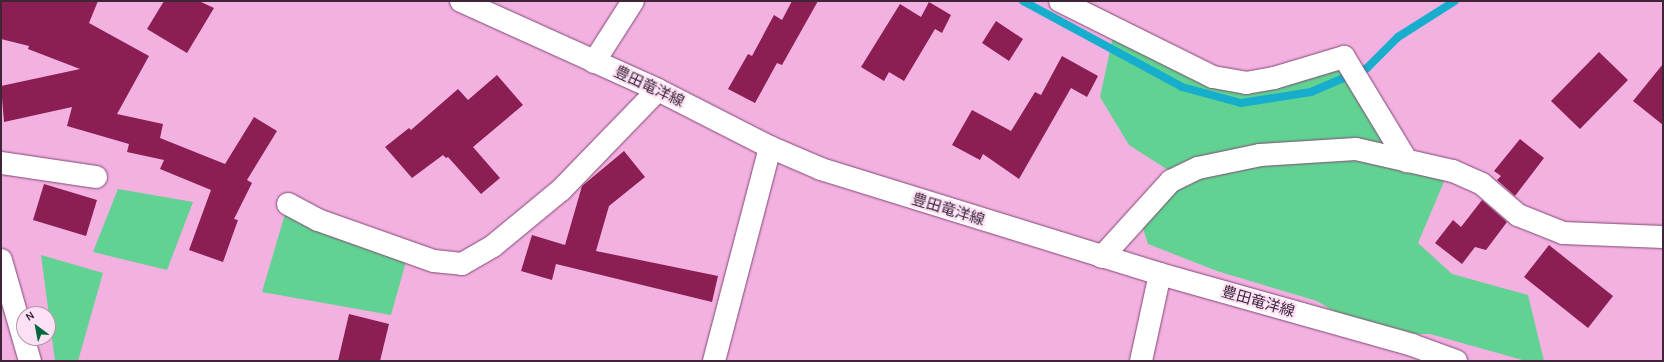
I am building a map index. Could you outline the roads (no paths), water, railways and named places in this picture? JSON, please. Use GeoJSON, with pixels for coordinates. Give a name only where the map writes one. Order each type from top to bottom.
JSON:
{"type":"FeatureCollection","features":[{"type":"Feature","properties":{"kind":"street","name":"豊田竜洋線"},"geometry":{"type":"LineString","coordinates":[[461,1],[658,90],[770,147],[820,169],[880,189],[1102,257],[1412,345],[1456,361]]}},
{"type":"Feature","properties":{"kind":"street"},"geometry":{"type":"LineString","coordinates":[[594,62],[633,1]]}},
{"type":"Feature","properties":{"kind":"street"},"geometry":{"type":"LineString","coordinates":[[1060,1],[1213,78],[1246,83],[1274,78],[1344,57],[1407,161]]}},
{"type":"Feature","properties":{"kind":"street"},"geometry":{"type":"LineString","coordinates":[[288,204],[318,220],[434,261],[462,264],[493,246],[561,190],[658,90]]}},
{"type":"Feature","properties":{"kind":"street"},"geometry":{"type":"LineString","coordinates":[[714,361],[770,147]]}},
{"type":"Feature","properties":{"kind":"street"},"geometry":{"type":"LineString","coordinates":[[1102,257],[1171,181],[1198,168],[1260,156],[1356,149],[1453,171],[1482,184],[1518,216],[1563,233],[1663,237]]}},
{"type":"Feature","properties":{"kind":"street"},"geometry":{"type":"LineString","coordinates":[[1,162],[96,177]]}},
{"type":"Feature","properties":{"kind":"street"},"geometry":{"type":"LineString","coordinates":[[1,260],[30,361]]}},
{"type":"Feature","properties":{"kind":"street"},"geometry":{"type":"LineString","coordinates":[[1141,361],[1160,274]]}},
{"type":"Feature","properties":{"kind":"waterway"},"geometry":{"type":"LineString","coordinates":[[1023,1],[1182,87],[1241,103],[1311,92],[1367,68],[1398,37],[1455,1]]}}]}
